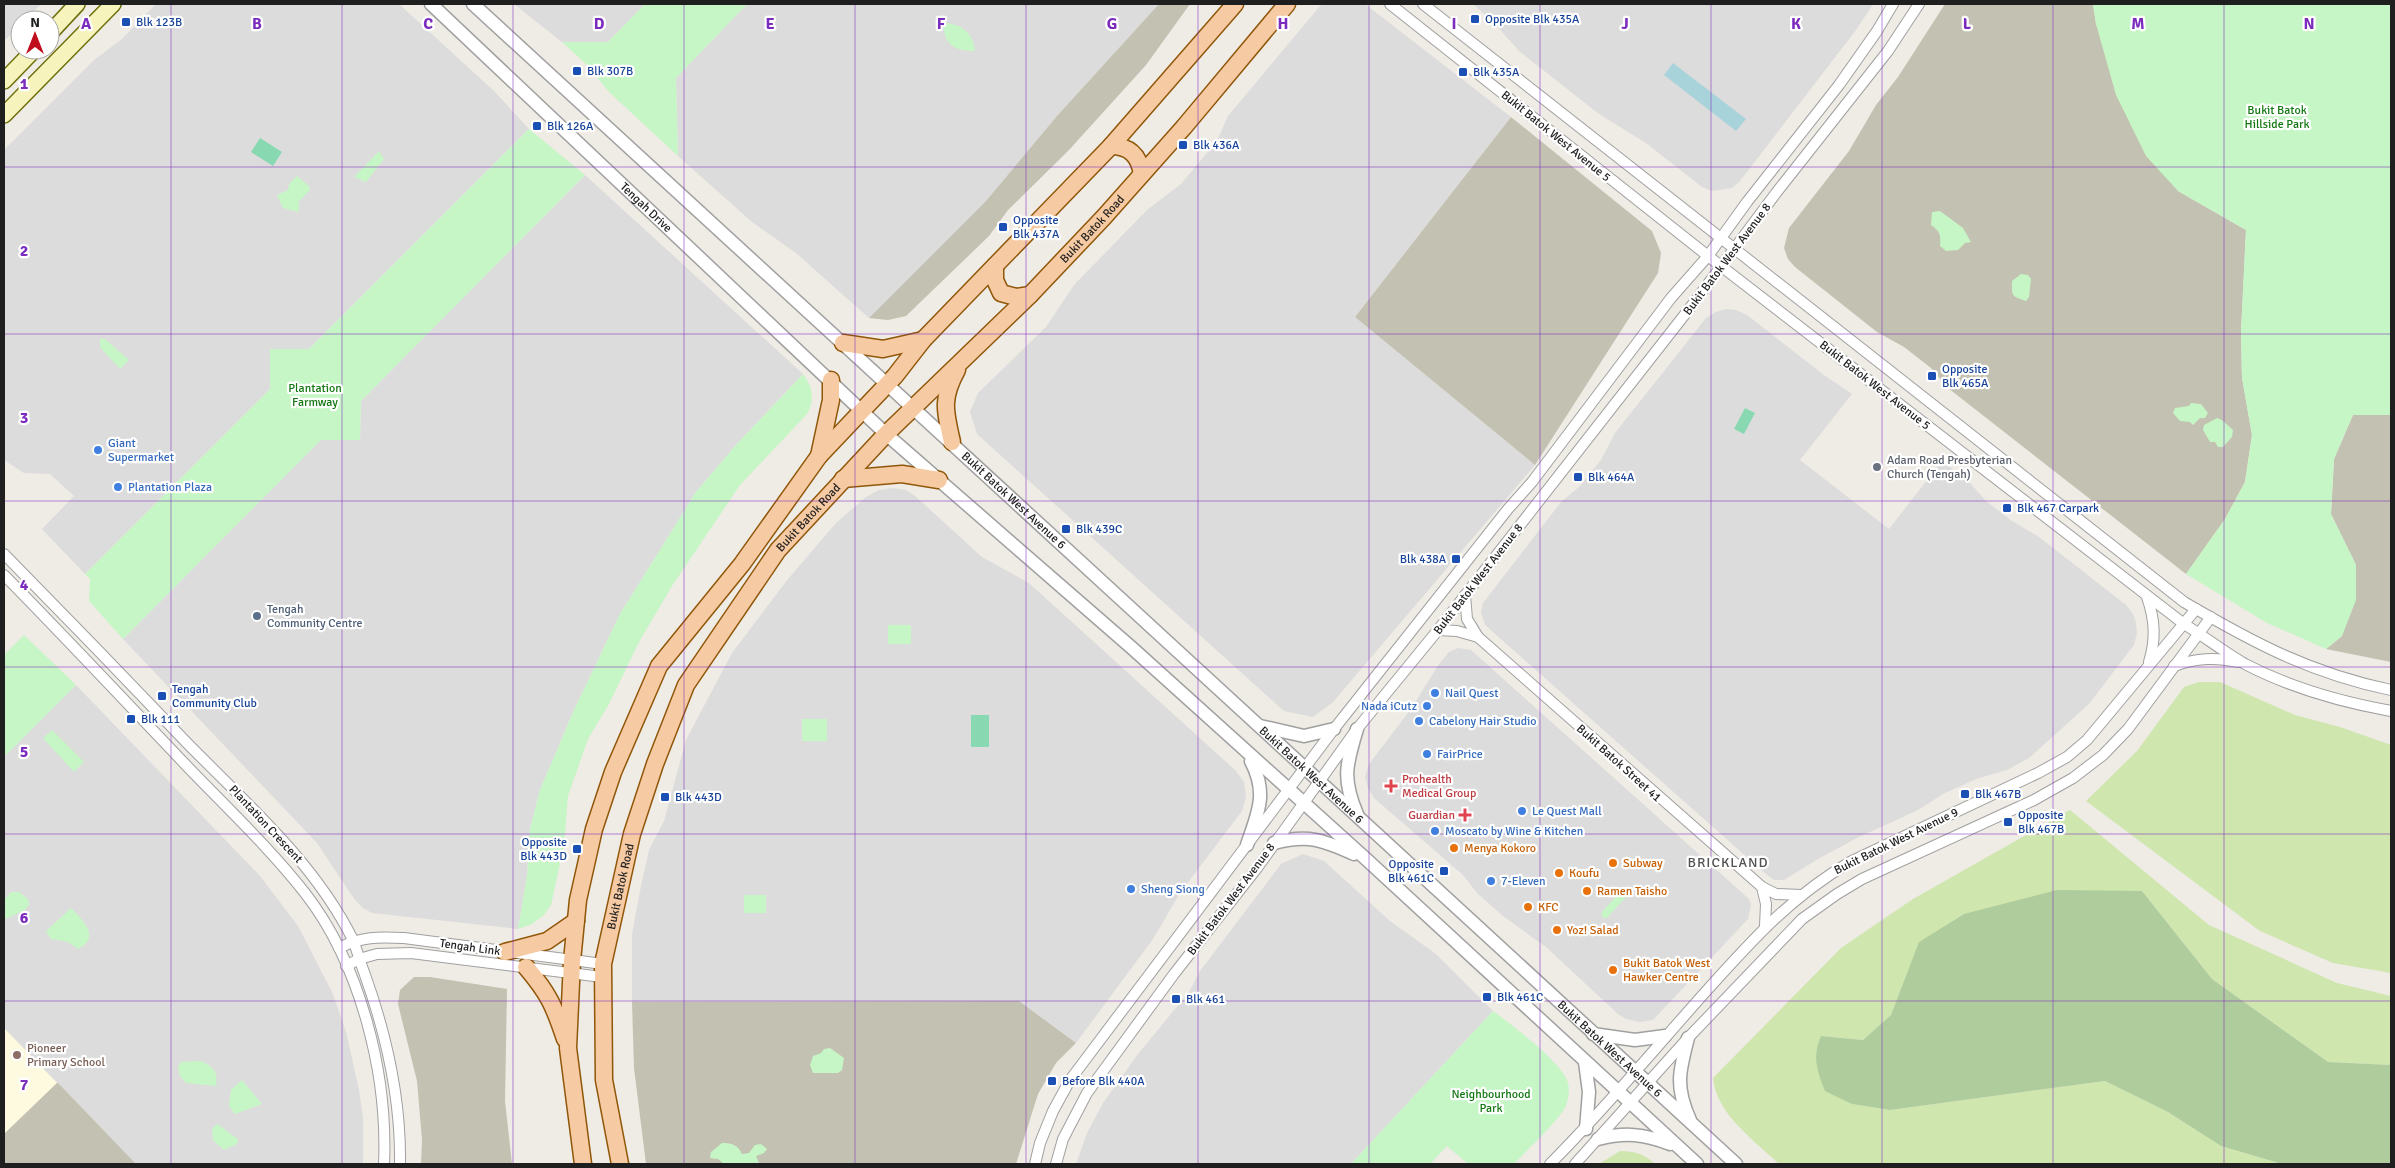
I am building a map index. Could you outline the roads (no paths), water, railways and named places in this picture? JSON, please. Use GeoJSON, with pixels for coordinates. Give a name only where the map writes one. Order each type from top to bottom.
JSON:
{"type":"FeatureCollection","features":[{"type":"Feature","properties":{"kind":"main road"},"geometry":{"type":"LineString","coordinates":[[60,23],[78,4]]}},
{"type":"Feature","properties":{"kind":"main road"},"geometry":{"type":"LineString","coordinates":[[4,115],[113,4]]}},
{"type":"Feature","properties":{"kind":"main road","name":"Bukit Batok Road"},"geometry":{"type":"LineString","coordinates":[[583,1164],[568,1048],[578,900],[594,829],[613,772],[659,666],[742,564],[819,456],[887,384],[923,340],[1111,146],[1235,4]]}},
{"type":"Feature","properties":{"kind":"main road","name":"Bukit Batok Road"},"geometry":{"type":"LineString","coordinates":[[620,1164],[604,1080],[603,971],[632,834],[655,764],[686,685],[778,550],[886,434],[1030,295],[1184,127],[1287,4]]}},
{"type":"Feature","properties":{"kind":"main road"},"geometry":{"type":"LineString","coordinates":[[4,81],[24,60]]}},
{"type":"Feature","properties":{"kind":"main road"},"geometry":{"type":"LineString","coordinates":[[1111,146],[1120,146],[1133,152],[1140,162],[1142,174]]}},
{"type":"Feature","properties":{"kind":"main road"},"geometry":{"type":"LineString","coordinates":[[995,266],[995,280],[1001,293],[1016,297],[1030,295]]}},
{"type":"Feature","properties":{"kind":"main road"},"geometry":{"type":"LineString","coordinates":[[843,343],[883,349],[923,340]]}},
{"type":"Feature","properties":{"kind":"main road"},"geometry":{"type":"LineString","coordinates":[[952,442],[944,410],[945,399],[949,385],[963,359]]}},
{"type":"Feature","properties":{"kind":"main road"},"geometry":{"type":"LineString","coordinates":[[819,456],[831,400],[831,380]]}},
{"type":"Feature","properties":{"kind":"main road"},"geometry":{"type":"LineString","coordinates":[[843,479],[902,474],[939,480]]}},
{"type":"Feature","properties":{"kind":"main road"},"geometry":{"type":"LineString","coordinates":[[505,952],[547,941],[576,921]]}},
{"type":"Feature","properties":{"kind":"main road"},"geometry":{"type":"LineString","coordinates":[[526,967],[545,989],[554,1006],[568,1048]]}},
{"type":"Feature","properties":{"kind":"street","name":"Tengah Drive"},"geometry":{"type":"LineString","coordinates":[[431,4],[862,411]]}},
{"type":"Feature","properties":{"kind":"street"},"geometry":{"type":"LineString","coordinates":[[473,4],[887,384]]}},
{"type":"Feature","properties":{"kind":"street","name":"Bukit Batok West Avenue 5"},"geometry":{"type":"LineString","coordinates":[[1390,4],[1708,256],[2147,598],[2245,664],[2302,689],[2391,712]]}},
{"type":"Feature","properties":{"kind":"street","name":"Bukit Batok West Avenue 5"},"geometry":{"type":"LineString","coordinates":[[1423,4],[2184,602],[2262,646],[2304,665],[2391,690]]}},
{"type":"Feature","properties":{"kind":"street","name":"Bukit Batok West Avenue 8"},"geometry":{"type":"LineString","coordinates":[[1035,1164],[1053,1110],[1070,1080],[1334,729],[1508,509],[1532,482],[1672,298],[1708,256],[1753,194],[1839,85],[1877,31],[1893,4]]}},
{"type":"Feature","properties":{"kind":"street","name":"Bukit Batok West Avenue 8"},"geometry":{"type":"LineString","coordinates":[[1056,1164],[1063,1139],[1087,1093],[1174,974],[1257,868],[1357,729],[1438,630],[1888,51],[1919,4]]}},
{"type":"Feature","properties":{"kind":"street","name":"Bukit Batok West Avenue 6"},"geometry":{"type":"LineString","coordinates":[[887,384],[1590,1033],[1736,1164]]}},
{"type":"Feature","properties":{"kind":"street","name":"Bukit Batok West Avenue 6"},"geometry":{"type":"LineString","coordinates":[[862,411],[1132,648],[1366,859],[1697,1164]]}},
{"type":"Feature","properties":{"kind":"street","name":"Plantation Crescent"},"geometry":{"type":"LineString","coordinates":[[4,554],[240,796],[312,873],[353,940],[385,1041],[395,1091],[400,1142],[400,1164]]}},
{"type":"Feature","properties":{"kind":"street","name":"Plantation Crescent"},"geometry":{"type":"LineString","coordinates":[[4,575],[230,810],[306,894],[339,948],[358,996],[372,1044],[381,1092],[385,1142],[384,1164]]}},
{"type":"Feature","properties":{"kind":"street","name":"Bukit Batok Street 41"},"geometry":{"type":"LineString","coordinates":[[1465,595],[1467,619],[1478,637],[1762,886],[1776,894],[1801,895]]}},
{"type":"Feature","properties":{"kind":"street"},"geometry":{"type":"LineString","coordinates":[[2147,598],[2155,627],[2154,648],[2148,667]]}},
{"type":"Feature","properties":{"kind":"street","name":"Bukit Batok West Avenue 9"},"geometry":{"type":"LineString","coordinates":[[1550,1164],[1586,1129],[1665,1036],[1765,926],[1801,895],[1850,862],[2038,774],[2067,757],[2087,740],[2196,609]]}},
{"type":"Feature","properties":{"kind":"street","name":"Bukit Batok West Avenue 9"},"geometry":{"type":"LineString","coordinates":[[1575,1164],[1688,1038],[1802,919],[1862,878],[2034,800],[2073,778],[2103,755],[2128,729],[2211,617]]}},
{"type":"Feature","properties":{"kind":"street","name":"Bukit Batok Street 41"},"geometry":{"type":"LineString","coordinates":[[1438,630],[1458,631],[1478,637]]}},
{"type":"Feature","properties":{"kind":"street"},"geometry":{"type":"LineString","coordinates":[[2174,666],[2192,660],[2220,658],[2245,664]]}},
{"type":"Feature","properties":{"kind":"street"},"geometry":{"type":"LineString","coordinates":[[1257,726],[1304,736],[1334,729]]}},
{"type":"Feature","properties":{"kind":"street"},"geometry":{"type":"LineString","coordinates":[[1357,729],[1350,754],[1346,780],[1349,796],[1359,819]]}},
{"type":"Feature","properties":{"kind":"street"},"geometry":{"type":"LineString","coordinates":[[1247,753],[1259,776],[1261,793],[1259,812],[1247,844]]}},
{"type":"Feature","properties":{"kind":"street"},"geometry":{"type":"LineString","coordinates":[[230,810],[239,804],[240,796]]}},
{"type":"Feature","properties":{"kind":"street"},"geometry":{"type":"LineString","coordinates":[[1274,842],[1316,838],[1366,859]]}},
{"type":"Feature","properties":{"kind":"street"},"geometry":{"type":"LineString","coordinates":[[1762,886],[1766,904],[1765,926]]}},
{"type":"Feature","properties":{"kind":"street","name":"Tengah Link"},"geometry":{"type":"LineString","coordinates":[[339,948],[353,940],[373,936],[404,938],[505,952],[572,967],[603,971]]}},
{"type":"Feature","properties":{"kind":"street","name":"Tengah Link"},"geometry":{"type":"LineString","coordinates":[[346,966],[359,959],[377,954],[411,953],[526,967],[572,967]]}},
{"type":"Feature","properties":{"kind":"street"},"geometry":{"type":"LineString","coordinates":[[1590,1033],[1635,1040],[1665,1036]]}},
{"type":"Feature","properties":{"kind":"street"},"geometry":{"type":"LineString","coordinates":[[1688,1038],[1681,1066],[1680,1094],[1692,1124]]}},
{"type":"Feature","properties":{"kind":"street"},"geometry":{"type":"LineString","coordinates":[[1585,1062],[1589,1092],[1586,1129]]}},
{"type":"Feature","properties":{"kind":"street"},"geometry":{"type":"LineString","coordinates":[[1598,1139],[1620,1134],[1640,1134],[1677,1146]]}},
{"type":"Feature","properties":{"kind":"water"},"geometry":{"type":"Polygon","coordinates":[[[1673,63],[1746,119],[1736,131],[1664,75],[1673,63]]]}},
{"type":"Feature","properties":{"kind":"place","name":"Opposite Blk 435A"},"geometry":{"type":"Point","coordinates":[1475,19]}},
{"type":"Feature","properties":{"kind":"place","name":"Blk 123B"},"geometry":{"type":"Point","coordinates":[126,22]}},
{"type":"Feature","properties":{"kind":"place","name":"Blk 307B"},"geometry":{"type":"Point","coordinates":[577,71]}},
{"type":"Feature","properties":{"kind":"place","name":"Blk 435A"},"geometry":{"type":"Point","coordinates":[1463,72]}},
{"type":"Feature","properties":{"kind":"place","name":"Blk 126A"},"geometry":{"type":"Point","coordinates":[537,126]}},
{"type":"Feature","properties":{"kind":"place","name":"Blk 436A"},"geometry":{"type":"Point","coordinates":[1183,145]}},
{"type":"Feature","properties":{"kind":"place","name":"Opposite Blk 437A"},"geometry":{"type":"Point","coordinates":[1003,227]}},
{"type":"Feature","properties":{"kind":"place","name":"Opposite Blk 465A"},"geometry":{"type":"Point","coordinates":[1932,376]}},
{"type":"Feature","properties":{"kind":"place","name":"Giant Supermarket"},"geometry":{"type":"Point","coordinates":[98,450]}},
{"type":"Feature","properties":{"kind":"place","name":"Adam Road Presbyterian Church (Tengah)"},"geometry":{"type":"Point","coordinates":[1877,467]}},
{"type":"Feature","properties":{"kind":"place","name":"Blk 464A"},"geometry":{"type":"Point","coordinates":[1578,477]}},
{"type":"Feature","properties":{"kind":"place","name":"Plantation Plaza"},"geometry":{"type":"Point","coordinates":[118,487]}},
{"type":"Feature","properties":{"kind":"place","name":"Blk 467 Carpark"},"geometry":{"type":"Point","coordinates":[2007,508]}},
{"type":"Feature","properties":{"kind":"place","name":"Blk 439C"},"geometry":{"type":"Point","coordinates":[1066,529]}},
{"type":"Feature","properties":{"kind":"place","name":"Blk 438A"},"geometry":{"type":"Point","coordinates":[1456,559]}},
{"type":"Feature","properties":{"kind":"place","name":"Tengah Community Centre"},"geometry":{"type":"Point","coordinates":[257,616]}},
{"type":"Feature","properties":{"kind":"place","name":"Nail Quest"},"geometry":{"type":"Point","coordinates":[1435,693]}},
{"type":"Feature","properties":{"kind":"place","name":"Tengah Community Club"},"geometry":{"type":"Point","coordinates":[162,696]}},
{"type":"Feature","properties":{"kind":"place","name":"Nada iCutz"},"geometry":{"type":"Point","coordinates":[1427,706]}},
{"type":"Feature","properties":{"kind":"place","name":"Blk 111"},"geometry":{"type":"Point","coordinates":[131,719]}},
{"type":"Feature","properties":{"kind":"place","name":"Cabelony Hair Studio"},"geometry":{"type":"Point","coordinates":[1419,721]}},
{"type":"Feature","properties":{"kind":"place","name":"FairPrice"},"geometry":{"type":"Point","coordinates":[1427,754]}},
{"type":"Feature","properties":{"kind":"place","name":"Prohealth Medical Group"},"geometry":{"type":"Point","coordinates":[1391,786]}},
{"type":"Feature","properties":{"kind":"place","name":"Blk 467B"},"geometry":{"type":"Point","coordinates":[1965,794]}},
{"type":"Feature","properties":{"kind":"place","name":"Blk 443D"},"geometry":{"type":"Point","coordinates":[665,797]}},
{"type":"Feature","properties":{"kind":"place","name":"Le Quest Mall"},"geometry":{"type":"Point","coordinates":[1522,811]}},
{"type":"Feature","properties":{"kind":"place","name":"Guardian"},"geometry":{"type":"Point","coordinates":[1465,815]}},
{"type":"Feature","properties":{"kind":"place","name":"Opposite Blk 467B"},"geometry":{"type":"Point","coordinates":[2008,822]}},
{"type":"Feature","properties":{"kind":"place","name":"Moscato by Wine & Kitchen"},"geometry":{"type":"Point","coordinates":[1435,831]}},
{"type":"Feature","properties":{"kind":"place","name":"Menya Kokoro"},"geometry":{"type":"Point","coordinates":[1454,848]}},
{"type":"Feature","properties":{"kind":"place","name":"Opposite Blk 443D"},"geometry":{"type":"Point","coordinates":[577,849]}},
{"type":"Feature","properties":{"kind":"place","name":"Subway"},"geometry":{"type":"Point","coordinates":[1613,863]}},
{"type":"Feature","properties":{"kind":"place","name":"Opposite Blk 461C"},"geometry":{"type":"Point","coordinates":[1444,871]}},
{"type":"Feature","properties":{"kind":"place","name":"Koufu"},"geometry":{"type":"Point","coordinates":[1559,873]}},
{"type":"Feature","properties":{"kind":"place","name":"7-Eleven"},"geometry":{"type":"Point","coordinates":[1491,881]}},
{"type":"Feature","properties":{"kind":"place","name":"Sheng Siong"},"geometry":{"type":"Point","coordinates":[1131,889]}},
{"type":"Feature","properties":{"kind":"place","name":"Ramen Taisho"},"geometry":{"type":"Point","coordinates":[1587,891]}},
{"type":"Feature","properties":{"kind":"place","name":"KFC"},"geometry":{"type":"Point","coordinates":[1528,907]}},
{"type":"Feature","properties":{"kind":"place","name":"Yoz! Salad"},"geometry":{"type":"Point","coordinates":[1557,930]}},
{"type":"Feature","properties":{"kind":"place","name":"Bukit Batok West Hawker Centre"},"geometry":{"type":"Point","coordinates":[1613,970]}},
{"type":"Feature","properties":{"kind":"place","name":"Blk 461C"},"geometry":{"type":"Point","coordinates":[1487,997]}},
{"type":"Feature","properties":{"kind":"place","name":"Blk 461"},"geometry":{"type":"Point","coordinates":[1176,999]}},
{"type":"Feature","properties":{"kind":"place","name":"Pioneer Primary School"},"geometry":{"type":"Point","coordinates":[17,1055]}},
{"type":"Feature","properties":{"kind":"place","name":"Before Blk 440A"},"geometry":{"type":"Point","coordinates":[1052,1081]}},
{"type":"Feature","properties":{"kind":"district","name":"BRICKLAND"},"geometry":{"type":"Point","coordinates":[1728,862]}},
{"type":"Feature","properties":{"kind":"park label","name":"Bukit Batok Hillside Park"},"geometry":{"type":"Point","coordinates":[2277,117]}},
{"type":"Feature","properties":{"kind":"park label","name":"Plantation Farmway"},"geometry":{"type":"Point","coordinates":[315,395]}},
{"type":"Feature","properties":{"kind":"park label","name":"Neighbourhood Park"},"geometry":{"type":"Point","coordinates":[1491,1101]}}]}
